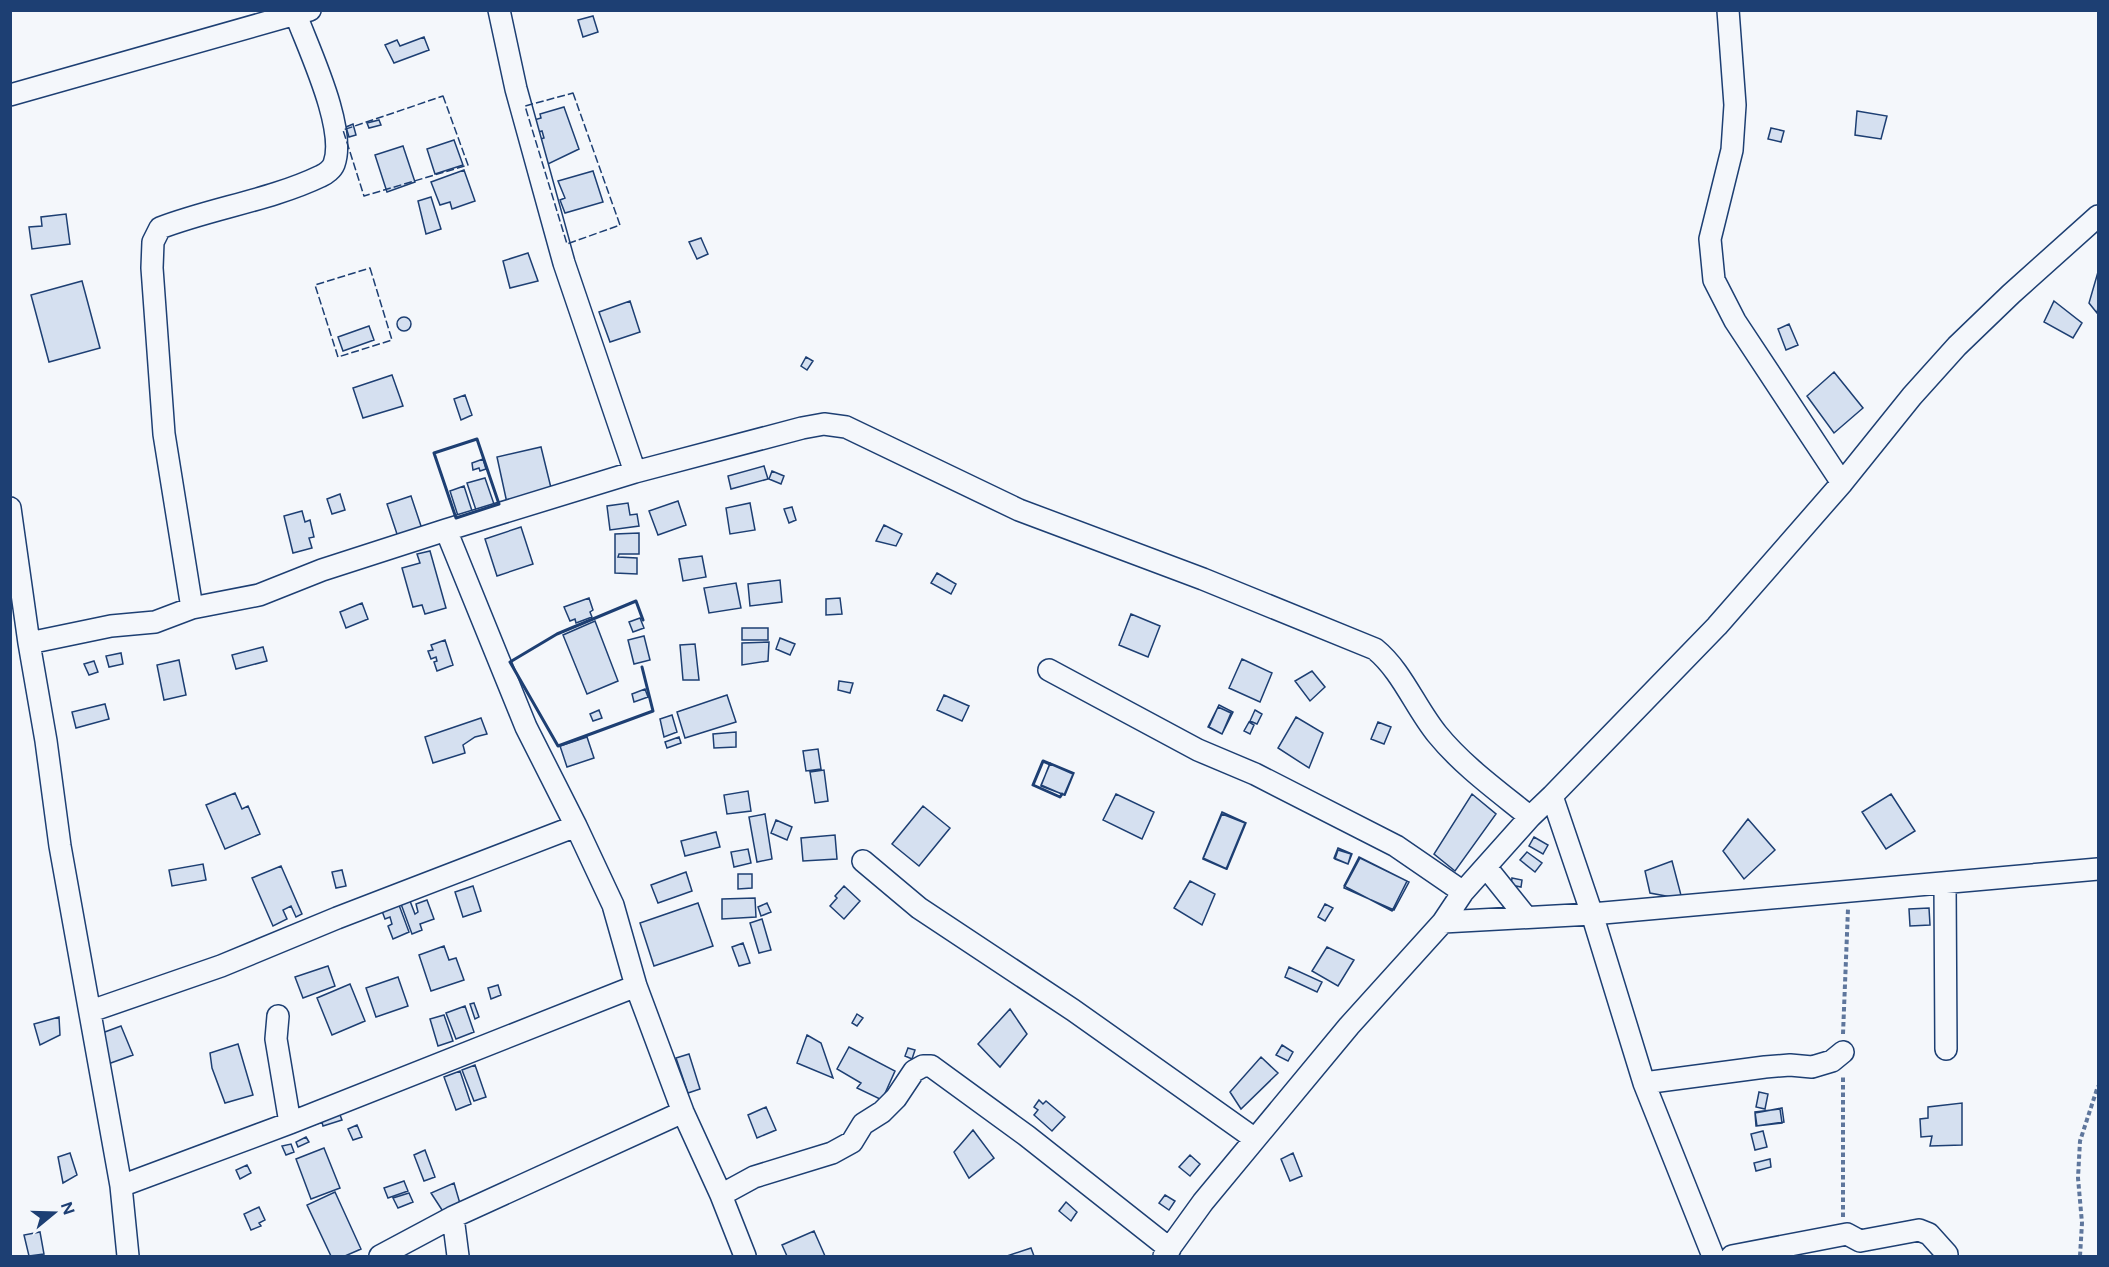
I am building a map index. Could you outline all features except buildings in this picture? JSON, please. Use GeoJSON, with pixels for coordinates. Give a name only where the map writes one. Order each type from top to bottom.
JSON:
{"type":"FeatureCollection","features":[{"type":"Feature","properties":{"kind":"street"},"geometry":{"type":"LineString","coordinates":[[499,10],[516,89],[564,263],[635,472]]}},
{"type":"Feature","properties":{"kind":"street"},"geometry":{"type":"LineString","coordinates":[[1728,10],[1735,105],[1732,150],[1710,239],[1714,280],[1735,321],[1842,483]]}},
{"type":"Feature","properties":{"kind":"street"},"geometry":{"type":"LineString","coordinates":[[10,95],[303,13],[332,111],[337,148],[334,166],[324,175],[297,186],[160,228],[153,242],[152,268],[164,435],[192,608]]}},
{"type":"Feature","properties":{"kind":"street"},"geometry":{"type":"LineString","coordinates":[[721,1196],[754,1177],[831,1153],[852,1142],[863,1124],[882,1112],[896,1098],[914,1071],[923,1066],[931,1066],[1027,1136],[1167,1253],[1203,1202],[1255,1139],[1349,1026],[1443,922],[1463,892],[1530,816],[1717,626],[1842,483],[1912,396],[1957,346],[2098,216]]}},
{"type":"Feature","properties":{"kind":"street"},"geometry":{"type":"LineString","coordinates":[[29,643],[111,626],[155,622],[192,608],[259,595],[322,570],[635,472],[824,424],[846,427],[1019,510],[1203,579],[1375,649],[1388,660],[1437,735],[1470,767],[1530,816]]}},
{"type":"Feature","properties":{"kind":"street"},"geometry":{"type":"LineString","coordinates":[[10,508],[60,846],[121,1186],[128,1257]]}},
{"type":"Feature","properties":{"kind":"street"},"geometry":{"type":"LineString","coordinates":[[447,530],[526,727],[613,905],[636,986],[683,1112],[721,1196],[745,1257]]}},
{"type":"Feature","properties":{"kind":"street"},"geometry":{"type":"LineString","coordinates":[[1049,670],[1198,750],[1255,774],[1396,846],[1463,892]]}},
{"type":"Feature","properties":{"kind":"street"},"geometry":{"type":"LineString","coordinates":[[1552,796],[1592,914],[1644,1083],[1713,1257]]}},
{"type":"Feature","properties":{"kind":"street"},"geometry":{"type":"LineString","coordinates":[[91,1011],[221,966],[337,918],[576,826]]}},
{"type":"Feature","properties":{"kind":"street"},"geometry":{"type":"LineString","coordinates":[[863,861],[919,908],[1073,1010],[1255,1139]]}},
{"type":"Feature","properties":{"kind":"street"},"geometry":{"type":"LineString","coordinates":[[1486,867],[1526,917]]}},
{"type":"Feature","properties":{"kind":"street"},"geometry":{"type":"LineString","coordinates":[[1443,922],[1592,914],[2098,869]]}},
{"type":"Feature","properties":{"kind":"street"},"geometry":{"type":"LineString","coordinates":[[1945,883],[1946,1049]]}},
{"type":"Feature","properties":{"kind":"street"},"geometry":{"type":"LineString","coordinates":[[121,1186],[290,1123],[636,986]]}},
{"type":"Feature","properties":{"kind":"street"},"geometry":{"type":"LineString","coordinates":[[278,1017],[276,1039],[290,1123]]}},
{"type":"Feature","properties":{"kind":"street"},"geometry":{"type":"LineString","coordinates":[[1644,1083],[1766,1067],[1812,1067],[1833,1060],[1843,1052]]}},
{"type":"Feature","properties":{"kind":"street"},"geometry":{"type":"LineString","coordinates":[[380,1257],[453,1217],[683,1112]]}},
{"type":"Feature","properties":{"kind":"street"},"geometry":{"type":"LineString","coordinates":[[453,1217],[458,1257]]}},
{"type":"Feature","properties":{"kind":"street"},"geometry":{"type":"LineString","coordinates":[[1732,1257],[1846,1234],[1860,1241],[1919,1230],[1929,1234],[1947,1254]]}},
{"type":"Feature","properties":{"kind":"path"},"geometry":{"type":"LineString","coordinates":[[2080,1257],[2082,1223],[2078,1178],[2080,1141],[2098,1086]]}},
{"type":"Feature","properties":{"kind":"fence"},"geometry":{"type":"LineString","coordinates":[[573,93],[620,225],[567,244],[525,106],[573,93]]}},
{"type":"Feature","properties":{"kind":"fence"},"geometry":{"type":"LineString","coordinates":[[443,96],[468,165],[364,196],[343,130],[443,96]]}},
{"type":"Feature","properties":{"kind":"fence"},"geometry":{"type":"LineString","coordinates":[[370,268],[392,340],[338,357],[315,285],[370,268]]}},
{"type":"Feature","properties":{"kind":"wall"},"geometry":{"type":"LineString","coordinates":[[477,439],[499,504],[456,518],[434,453],[477,439]]}},
{"type":"Feature","properties":{"kind":"wall"},"geometry":{"type":"LineString","coordinates":[[642,667],[653,711],[558,746],[510,662],[557,634],[636,601],[643,620]]}},
{"type":"Feature","properties":{"kind":"wall"},"geometry":{"type":"LineString","coordinates":[[1050,764],[1043,761],[1033,785],[1060,797],[1062,794]]}}]}
